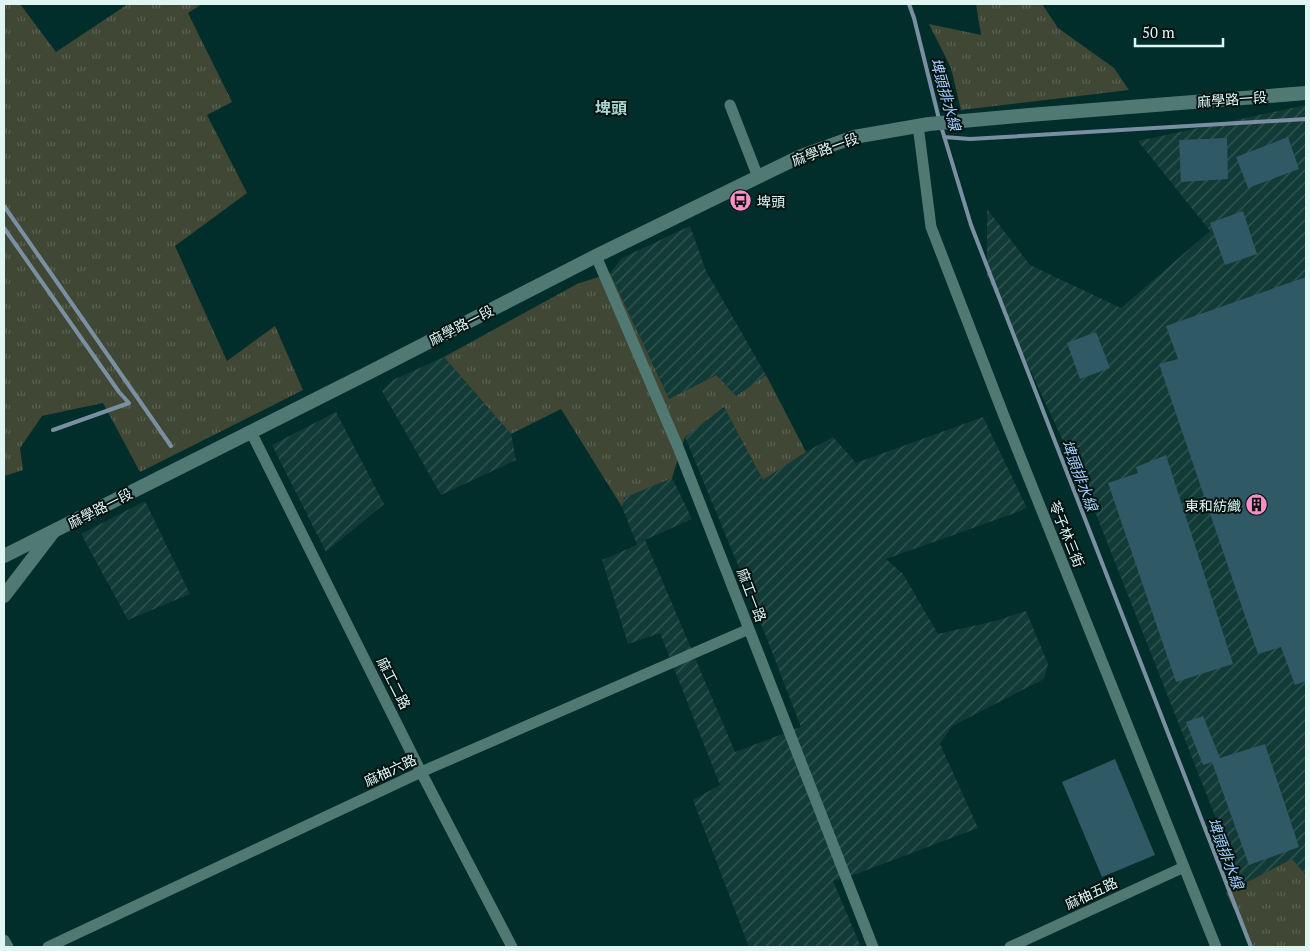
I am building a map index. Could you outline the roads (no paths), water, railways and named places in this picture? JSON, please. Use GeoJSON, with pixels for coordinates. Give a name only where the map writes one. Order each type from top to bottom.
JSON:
{"type":"FeatureCollection","features":[{"type":"Feature","properties":{"kind":"main road","name":"麻學路一段"},"geometry":{"type":"LineString","coordinates":[[4,556],[596,256],[801,156],[854,137],[923,124],[1306,93]]}},
{"type":"Feature","properties":{"kind":"main road"},"geometry":{"type":"LineString","coordinates":[[4,596],[54,532]]}},
{"type":"Feature","properties":{"kind":"street"},"geometry":{"type":"LineString","coordinates":[[730,106],[758,177]]}},
{"type":"Feature","properties":{"kind":"street","name":"苓子林三街"},"geometry":{"type":"LineString","coordinates":[[923,124],[930,227],[1216,947]]}},
{"type":"Feature","properties":{"kind":"street","name":"麻工一路"},"geometry":{"type":"LineString","coordinates":[[596,256],[678,447],[873,947]]}},
{"type":"Feature","properties":{"kind":"street","name":"麻工二路"},"geometry":{"type":"LineString","coordinates":[[251,432],[421,772],[512,947]]}},
{"type":"Feature","properties":{"kind":"street","name":"麻柚六路"},"geometry":{"type":"LineString","coordinates":[[48,947],[421,772],[749,629]]}},
{"type":"Feature","properties":{"kind":"street","name":"麻柚五路"},"geometry":{"type":"LineString","coordinates":[[1010,947],[1184,866]]}},
{"type":"Feature","properties":{"kind":"street"},"geometry":{"type":"LineString","coordinates":[[4,940],[8,947]]}},
{"type":"Feature","properties":{"kind":"waterway","name":"埤頭排水線"},"geometry":{"type":"LineString","coordinates":[[909,4],[939,119]]}},
{"type":"Feature","properties":{"kind":"waterway"},"geometry":{"type":"LineString","coordinates":[[944,137],[970,139],[1306,119]]}},
{"type":"Feature","properties":{"kind":"waterway","name":"埤頭排水線"},"geometry":{"type":"LineString","coordinates":[[941,126],[971,225],[1251,947]]}},
{"type":"Feature","properties":{"kind":"waterway"},"geometry":{"type":"LineString","coordinates":[[4,206],[171,446]]}},
{"type":"Feature","properties":{"kind":"waterway"},"geometry":{"type":"LineString","coordinates":[[4,228],[119,392],[129,403],[53,430]]}},
{"type":"Feature","properties":{"kind":"place","name":"埤頭"},"geometry":{"type":"Point","coordinates":[741,201]}},
{"type":"Feature","properties":{"kind":"place","name":"東和紡織"},"geometry":{"type":"Point","coordinates":[1257,505]}},
{"type":"Feature","properties":{"kind":"district","name":"埤頭"},"geometry":{"type":"Point","coordinates":[611,108]}}]}
